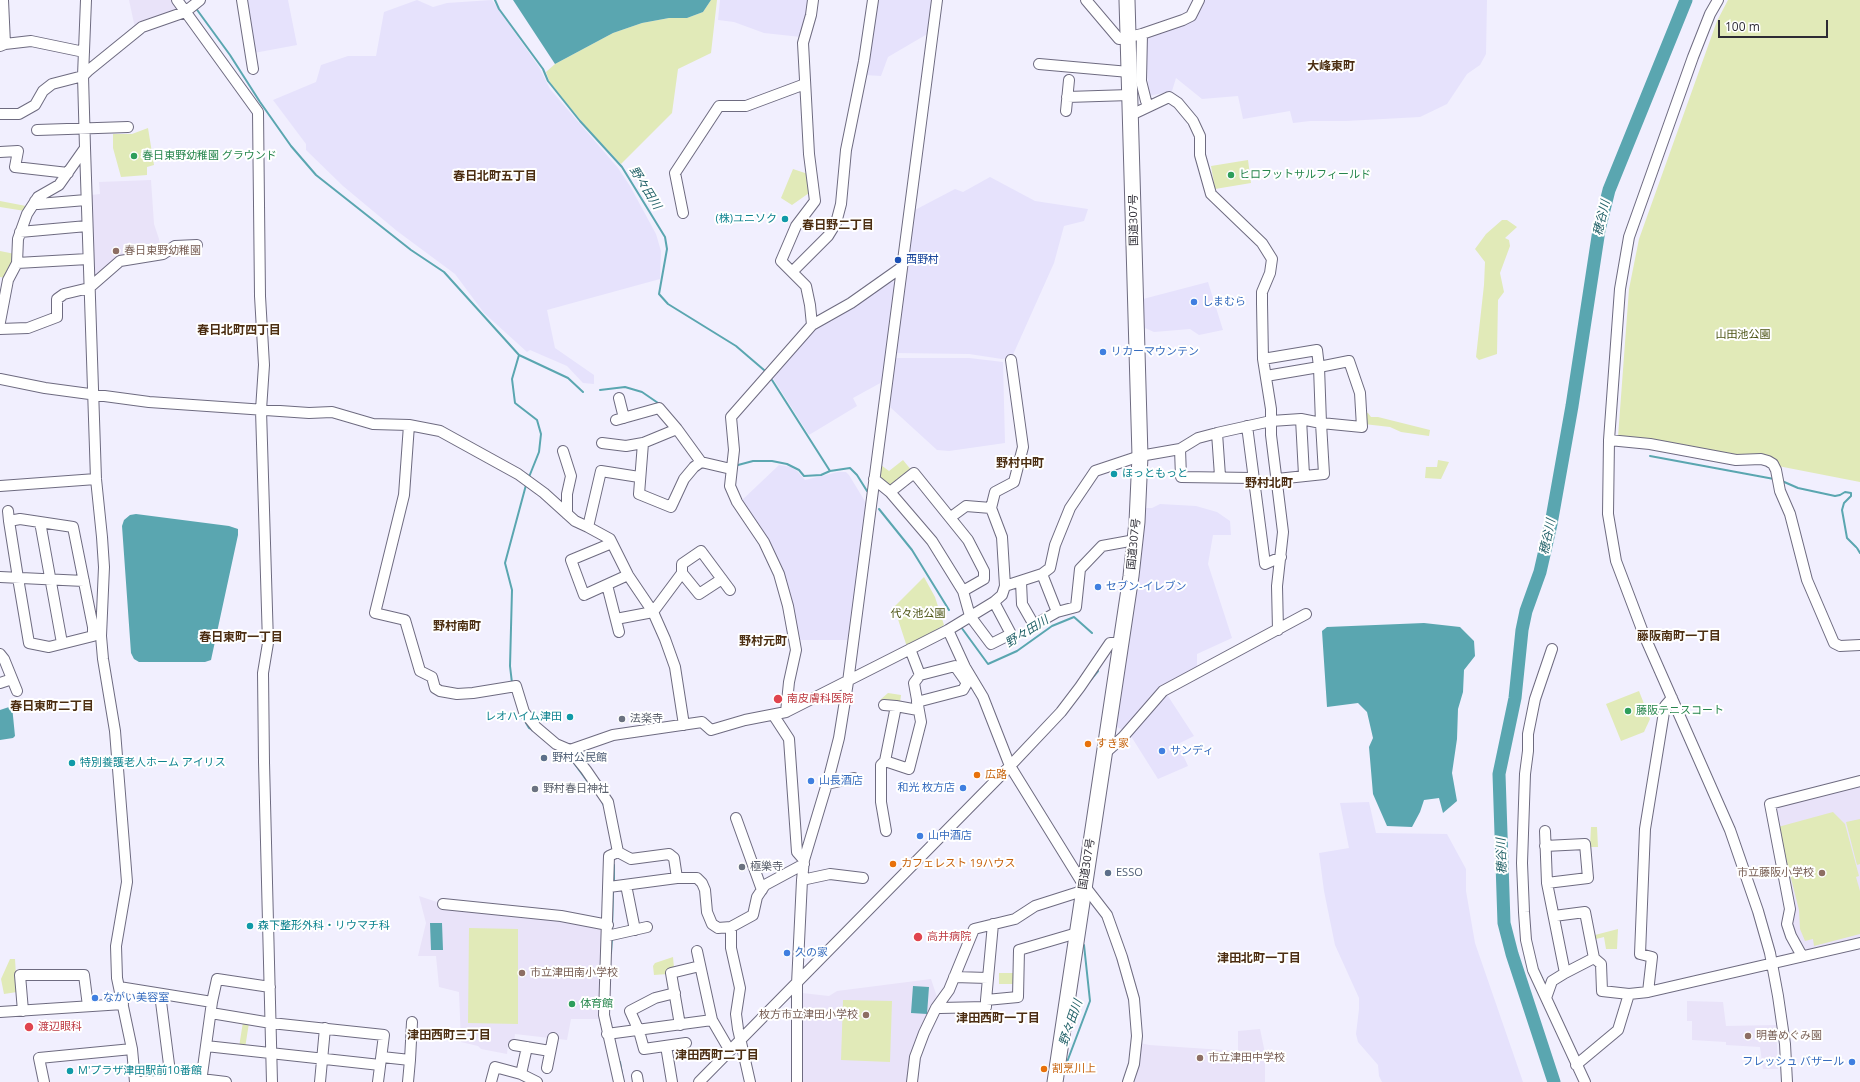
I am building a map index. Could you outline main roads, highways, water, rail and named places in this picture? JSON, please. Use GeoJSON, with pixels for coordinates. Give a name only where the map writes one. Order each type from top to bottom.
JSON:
{"type":"FeatureCollection","features":[{"type":"Feature","properties":{"kind":"highway","name":"国道307号"},"geometry":{"type":"LineString","coordinates":[[1055,1082],[1080,908],[1078,890],[1104,754],[1135,540],[1140,456],[1129,72],[1135,36],[1127,0]]}},
{"type":"Feature","properties":{"kind":"water"},"geometry":{"type":"Polygon","coordinates":[[[513,0],[711,0],[703,12],[687,18],[669,18],[642,23],[613,33],[555,64],[513,0]]]}},
{"type":"Feature","properties":{"kind":"water"},"geometry":{"type":"Polygon","coordinates":[[[136,514],[229,526],[238,529],[238,535],[211,660],[205,662],[139,662],[134,659],[131,653],[122,526],[124,520],[130,515],[136,514]]]}},
{"type":"Feature","properties":{"kind":"water"},"geometry":{"type":"Polygon","coordinates":[[[1424,623],[1460,627],[1474,641],[1475,656],[1464,670],[1463,692],[1458,709],[1457,739],[1452,773],[1457,801],[1443,813],[1439,798],[1424,800],[1420,812],[1412,827],[1387,826],[1373,794],[1369,747],[1373,738],[1367,712],[1358,703],[1327,707],[1322,631],[1327,627],[1424,623]]]}},
{"type":"Feature","properties":{"kind":"water"},"geometry":{"type":"Polygon","coordinates":[[[12,706],[15,736],[13,738],[0,740],[0,710],[12,706]]]}},
{"type":"Feature","properties":{"kind":"water"},"geometry":{"type":"Polygon","coordinates":[[[430,923],[442,923],[443,950],[431,950],[430,923]]]}},
{"type":"Feature","properties":{"kind":"water"},"geometry":{"type":"Polygon","coordinates":[[[913,986],[929,987],[927,1014],[911,1013],[913,986]]]}},
{"type":"Feature","properties":{"kind":"waterway","name":"野々田川"},"geometry":{"type":"LineString","coordinates":[[495,0],[499,9],[543,69],[548,81],[580,121],[622,167],[665,237],[667,249],[659,294],[668,304],[736,346],[764,370]]}},
{"type":"Feature","properties":{"kind":"waterway","name":"穂谷川"},"geometry":{"type":"LineString","coordinates":[[1554,1082],[1512,954],[1504,923],[1499,774],[1515,698],[1522,630],[1526,611],[1540,572],[1551,524],[1572,406],[1599,230],[1609,190],[1686,0]]}},
{"type":"Feature","properties":{"kind":"waterway"},"geometry":{"type":"LineString","coordinates":[[195,7],[230,55],[260,102],[291,146],[316,175],[411,250],[444,272],[519,355],[568,378],[583,392]]}},
{"type":"Feature","properties":{"kind":"waterway"},"geometry":{"type":"LineString","coordinates":[[519,355],[512,379],[515,403],[537,420],[541,434],[539,452],[529,477]]}},
{"type":"Feature","properties":{"kind":"waterway","name":"野々田川"},"geometry":{"type":"LineString","coordinates":[[772,380],[830,471]]}},
{"type":"Feature","properties":{"kind":"waterway"},"geometry":{"type":"LineString","coordinates":[[600,390],[625,387],[642,392],[661,405]]}},
{"type":"Feature","properties":{"kind":"waterway"},"geometry":{"type":"LineString","coordinates":[[1650,456],[1774,479]]}},
{"type":"Feature","properties":{"kind":"waterway"},"geometry":{"type":"LineString","coordinates":[[738,465],[753,461],[772,461],[787,464],[799,470],[804,476],[821,475],[830,471],[850,468],[857,475],[867,491]]}},
{"type":"Feature","properties":{"kind":"waterway"},"geometry":{"type":"LineString","coordinates":[[1782,481],[1798,488],[1835,496],[1845,492],[1851,493],[1851,496],[1844,503],[1842,510],[1847,538]]}},
{"type":"Feature","properties":{"kind":"waterway"},"geometry":{"type":"LineString","coordinates":[[512,683],[510,666],[512,590],[505,563],[526,485]]}},
{"type":"Feature","properties":{"kind":"waterway","name":"野々田川"},"geometry":{"type":"LineString","coordinates":[[879,509],[912,550],[949,610]]}},
{"type":"Feature","properties":{"kind":"waterway"},"geometry":{"type":"LineString","coordinates":[[1847,538],[1856,547]]}},
{"type":"Feature","properties":{"kind":"waterway"},"geometry":{"type":"LineString","coordinates":[[1857,548],[1860,553]]}},
{"type":"Feature","properties":{"kind":"waterway","name":"野々田川"},"geometry":{"type":"LineString","coordinates":[[961,627],[988,664],[1017,651],[1052,626],[1074,617],[1092,633]]}},
{"type":"Feature","properties":{"kind":"waterway","name":"野々田川"},"geometry":{"type":"LineString","coordinates":[[1089,682],[1098,671]]}},
{"type":"Feature","properties":{"kind":"waterway"},"geometry":{"type":"LineString","coordinates":[[526,723],[529,728],[534,731]]}},
{"type":"Feature","properties":{"kind":"waterway"},"geometry":{"type":"LineString","coordinates":[[558,750],[574,763],[593,789]]}},
{"type":"Feature","properties":{"kind":"waterway"},"geometry":{"type":"LineString","coordinates":[[601,799],[605,808]]}},
{"type":"Feature","properties":{"kind":"waterway"},"geometry":{"type":"LineString","coordinates":[[614,865],[614,883]]}},
{"type":"Feature","properties":{"kind":"waterway"},"geometry":{"type":"LineString","coordinates":[[612,931],[613,889]]}},
{"type":"Feature","properties":{"kind":"waterway"},"geometry":{"type":"LineString","coordinates":[[611,953],[612,939]]}},
{"type":"Feature","properties":{"kind":"waterway","name":"野々田川"},"geometry":{"type":"LineString","coordinates":[[1064,1070],[1090,1001],[1084,945]]}},
{"type":"Feature","properties":{"kind":"waterway"},"geometry":{"type":"LineString","coordinates":[[620,1062],[623,1081]]}},
{"type":"Feature","properties":{"kind":"place","name":"春日東野幼稚園 グラウンド"},"geometry":{"type":"Point","coordinates":[134,156]}},
{"type":"Feature","properties":{"kind":"place","name":"ヒロフットサルフィールド"},"geometry":{"type":"Point","coordinates":[1231,175]}},
{"type":"Feature","properties":{"kind":"place","name":"(株)ユニソク"},"geometry":{"type":"Point","coordinates":[785,219]}},
{"type":"Feature","properties":{"kind":"place","name":"春日東野幼稚園"},"geometry":{"type":"Point","coordinates":[116,251]}},
{"type":"Feature","properties":{"kind":"place","name":"西野村"},"geometry":{"type":"Point","coordinates":[898,260]}},
{"type":"Feature","properties":{"kind":"place","name":"しまむら"},"geometry":{"type":"Point","coordinates":[1194,302]}},
{"type":"Feature","properties":{"kind":"place","name":"リカーマウンテン"},"geometry":{"type":"Point","coordinates":[1103,352]}},
{"type":"Feature","properties":{"kind":"place","name":"ほっともっと"},"geometry":{"type":"Point","coordinates":[1114,474]}},
{"type":"Feature","properties":{"kind":"place","name":"セブン-イレブン"},"geometry":{"type":"Point","coordinates":[1098,587]}},
{"type":"Feature","properties":{"kind":"place","name":"南皮膚科医院"},"geometry":{"type":"Point","coordinates":[778,699]}},
{"type":"Feature","properties":{"kind":"place","name":"藤阪テニスコート"},"geometry":{"type":"Point","coordinates":[1628,711]}},
{"type":"Feature","properties":{"kind":"place","name":"レオハイム津田"},"geometry":{"type":"Point","coordinates":[570,717]}},
{"type":"Feature","properties":{"kind":"place","name":"法楽寺"},"geometry":{"type":"Point","coordinates":[622,719]}},
{"type":"Feature","properties":{"kind":"place","name":"すき家"},"geometry":{"type":"Point","coordinates":[1088,744]}},
{"type":"Feature","properties":{"kind":"place","name":"サンディ"},"geometry":{"type":"Point","coordinates":[1162,751]}},
{"type":"Feature","properties":{"kind":"place","name":"野村公民館"},"geometry":{"type":"Point","coordinates":[544,758]}},
{"type":"Feature","properties":{"kind":"place","name":"特別養護老人ホーム アイリス"},"geometry":{"type":"Point","coordinates":[72,763]}},
{"type":"Feature","properties":{"kind":"place","name":"広路"},"geometry":{"type":"Point","coordinates":[977,775]}},
{"type":"Feature","properties":{"kind":"place","name":"山長酒店"},"geometry":{"type":"Point","coordinates":[811,781]}},
{"type":"Feature","properties":{"kind":"place","name":"和光 枚方店"},"geometry":{"type":"Point","coordinates":[963,788]}},
{"type":"Feature","properties":{"kind":"place","name":"野村春日神社"},"geometry":{"type":"Point","coordinates":[535,789]}},
{"type":"Feature","properties":{"kind":"place","name":"山中酒店"},"geometry":{"type":"Point","coordinates":[920,836]}},
{"type":"Feature","properties":{"kind":"place","name":"カフェレスト 19ハウス"},"geometry":{"type":"Point","coordinates":[893,864]}},
{"type":"Feature","properties":{"kind":"place","name":"極樂寺"},"geometry":{"type":"Point","coordinates":[742,867]}},
{"type":"Feature","properties":{"kind":"place","name":"ESSO"},"geometry":{"type":"Point","coordinates":[1108,873]}},
{"type":"Feature","properties":{"kind":"place","name":"市立藤阪小学校"},"geometry":{"type":"Point","coordinates":[1822,873]}},
{"type":"Feature","properties":{"kind":"place","name":"森下整形外科・リウマチ科"},"geometry":{"type":"Point","coordinates":[250,926]}},
{"type":"Feature","properties":{"kind":"place","name":"高井病院"},"geometry":{"type":"Point","coordinates":[918,937]}},
{"type":"Feature","properties":{"kind":"place","name":"久の家"},"geometry":{"type":"Point","coordinates":[787,953]}},
{"type":"Feature","properties":{"kind":"place","name":"市立津田南小学校"},"geometry":{"type":"Point","coordinates":[522,973]}},
{"type":"Feature","properties":{"kind":"place","name":"ながい美容室"},"geometry":{"type":"Point","coordinates":[95,998]}},
{"type":"Feature","properties":{"kind":"place","name":"体育館"},"geometry":{"type":"Point","coordinates":[572,1004]}},
{"type":"Feature","properties":{"kind":"place","name":"枚方市立津田小学校"},"geometry":{"type":"Point","coordinates":[866,1015]}},
{"type":"Feature","properties":{"kind":"place","name":"渡辺眼科"},"geometry":{"type":"Point","coordinates":[29,1027]}},
{"type":"Feature","properties":{"kind":"place","name":"明善めぐみ園"},"geometry":{"type":"Point","coordinates":[1748,1036]}},
{"type":"Feature","properties":{"kind":"place","name":"市立津田中学校"},"geometry":{"type":"Point","coordinates":[1200,1058]}},
{"type":"Feature","properties":{"kind":"place","name":"フレッシュ バザール"},"geometry":{"type":"Point","coordinates":[1852,1062]}},
{"type":"Feature","properties":{"kind":"place","name":"割烹川上"},"geometry":{"type":"Point","coordinates":[1044,1069]}},
{"type":"Feature","properties":{"kind":"place","name":"M'プラザ津田駅前10番館"},"geometry":{"type":"Point","coordinates":[70,1071]}},
{"type":"Feature","properties":{"kind":"district","name":"大峰東町"},"geometry":{"type":"Point","coordinates":[1331,67]}},
{"type":"Feature","properties":{"kind":"district","name":"春日北町五丁目"},"geometry":{"type":"Point","coordinates":[495,177]}},
{"type":"Feature","properties":{"kind":"district","name":"春日野二丁目"},"geometry":{"type":"Point","coordinates":[838,226]}},
{"type":"Feature","properties":{"kind":"district","name":"春日北町四丁目"},"geometry":{"type":"Point","coordinates":[239,331]}},
{"type":"Feature","properties":{"kind":"district","name":"野村中町"},"geometry":{"type":"Point","coordinates":[1020,464]}},
{"type":"Feature","properties":{"kind":"district","name":"野村北町"},"geometry":{"type":"Point","coordinates":[1269,484]}},
{"type":"Feature","properties":{"kind":"district","name":"野村南町"},"geometry":{"type":"Point","coordinates":[457,627]}},
{"type":"Feature","properties":{"kind":"district","name":"藤阪南町一丁目"},"geometry":{"type":"Point","coordinates":[1679,637]}},
{"type":"Feature","properties":{"kind":"district","name":"春日東町一丁目"},"geometry":{"type":"Point","coordinates":[241,638]}},
{"type":"Feature","properties":{"kind":"district","name":"野村元町"},"geometry":{"type":"Point","coordinates":[763,642]}},
{"type":"Feature","properties":{"kind":"district","name":"春日東町二丁目"},"geometry":{"type":"Point","coordinates":[52,707]}},
{"type":"Feature","properties":{"kind":"district","name":"津田北町一丁目"},"geometry":{"type":"Point","coordinates":[1259,959]}},
{"type":"Feature","properties":{"kind":"district","name":"津田西町一丁目"},"geometry":{"type":"Point","coordinates":[998,1019]}},
{"type":"Feature","properties":{"kind":"district","name":"津田西町三丁目"},"geometry":{"type":"Point","coordinates":[449,1036]}},
{"type":"Feature","properties":{"kind":"district","name":"津田西町二丁目"},"geometry":{"type":"Point","coordinates":[717,1056]}},
{"type":"Feature","properties":{"kind":"park label","name":"山田池公園"},"geometry":{"type":"Point","coordinates":[1743,335]}},
{"type":"Feature","properties":{"kind":"park label","name":"代々池公園"},"geometry":{"type":"Point","coordinates":[918,614]}}]}
